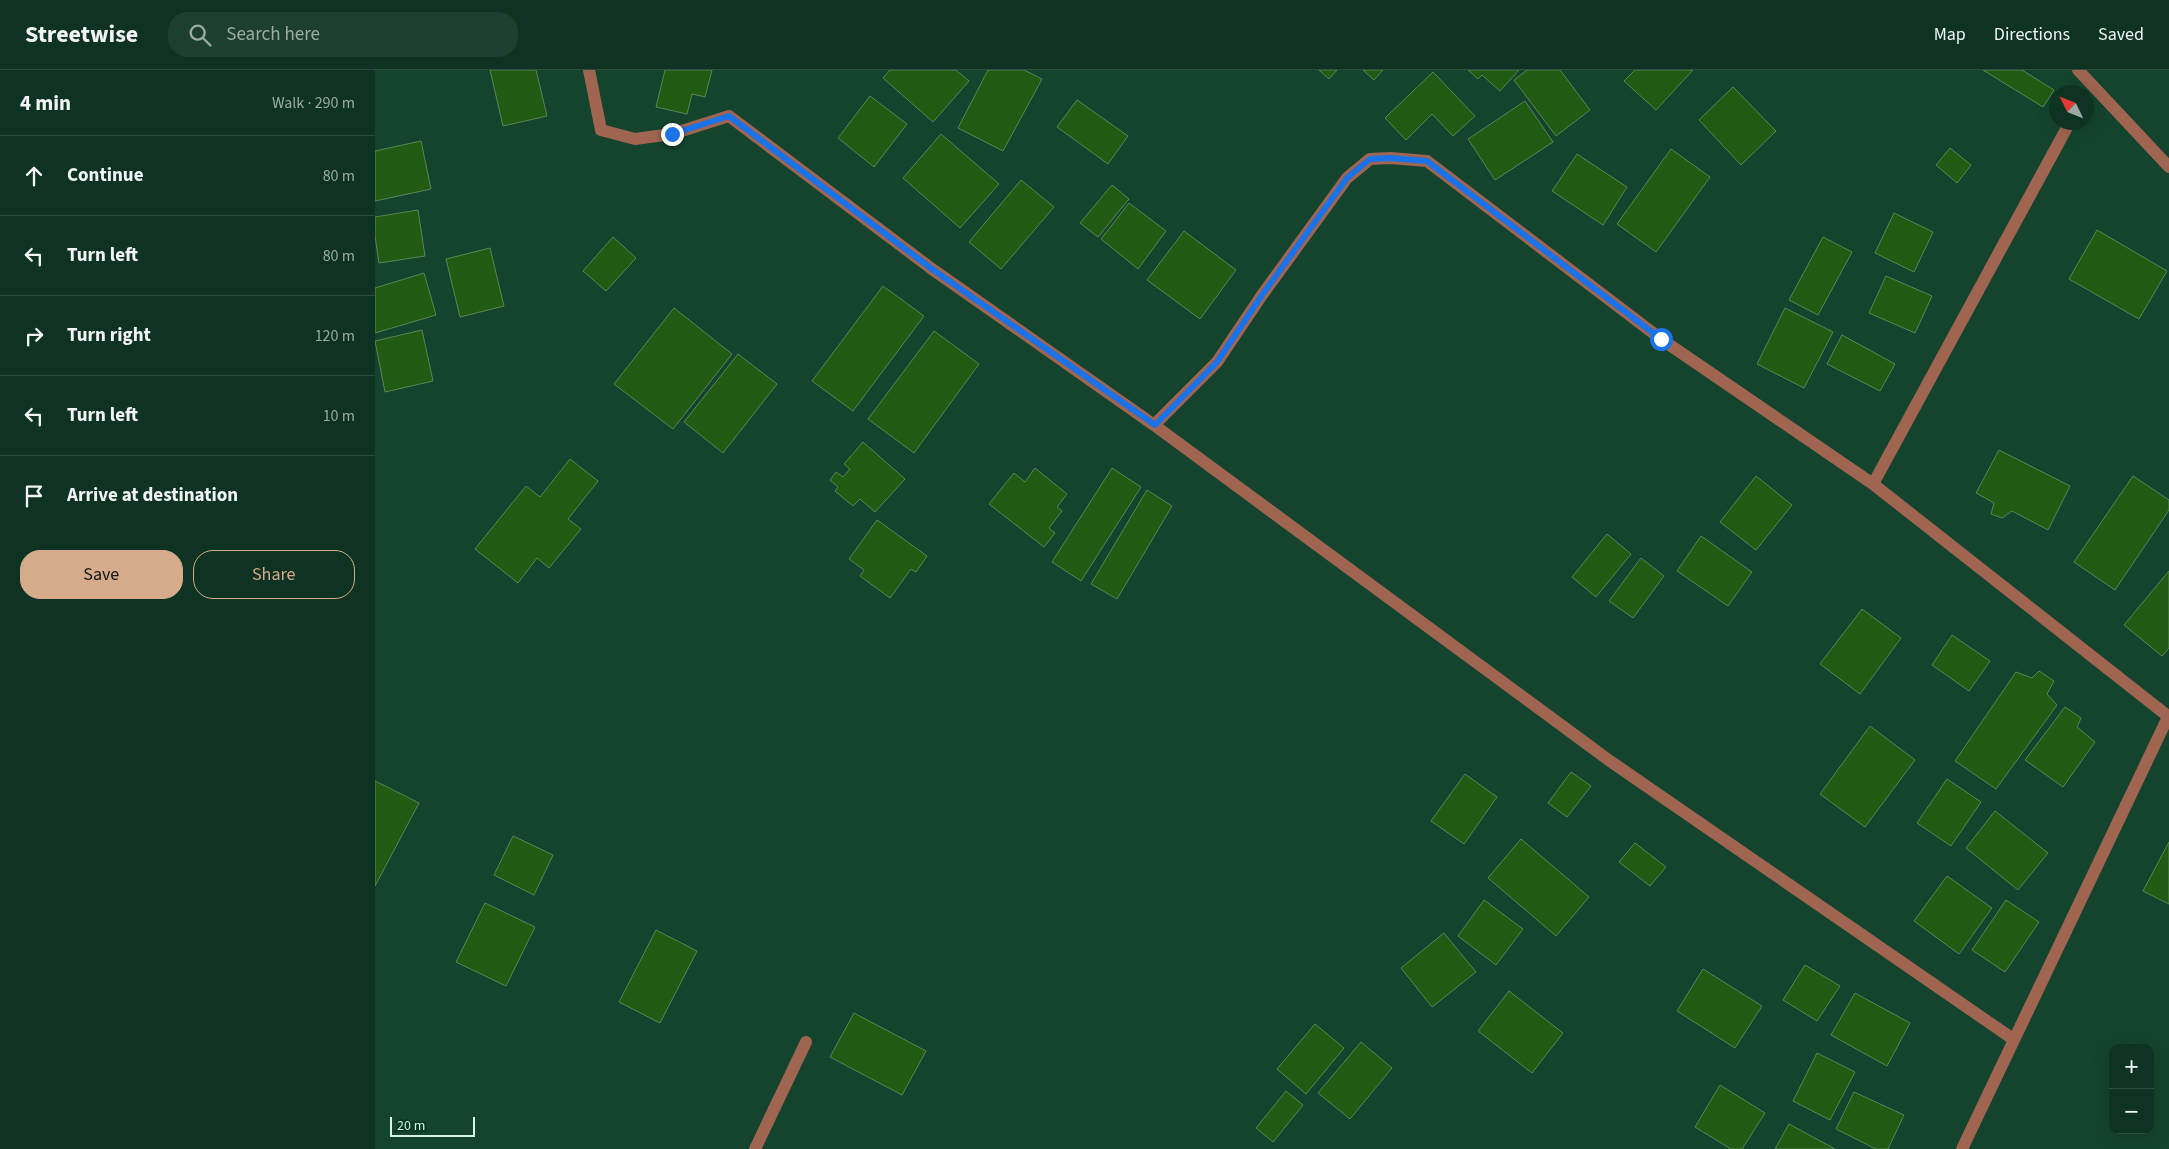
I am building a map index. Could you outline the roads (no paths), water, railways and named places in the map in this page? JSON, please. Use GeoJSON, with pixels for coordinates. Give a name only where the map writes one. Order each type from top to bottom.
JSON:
{"type":"FeatureCollection","features":[{"type":"Feature","properties":{"kind":"street"},"geometry":{"type":"LineString","coordinates":[[589,70],[601,130],[635,140],[672,134],[729,116],[932,269],[1155,425],[1610,760],[2013,1039]]}},
{"type":"Feature","properties":{"kind":"street"},"geometry":{"type":"LineString","coordinates":[[2078,70],[2087,85]]}},
{"type":"Feature","properties":{"kind":"street"},"geometry":{"type":"LineString","coordinates":[[2094,93],[2169,167]]}},
{"type":"Feature","properties":{"kind":"street"},"geometry":{"type":"LineString","coordinates":[[1873,484],[2066,130]]}},
{"type":"Feature","properties":{"kind":"street"},"geometry":{"type":"LineString","coordinates":[[1155,425],[1217,362],[1262,295],[1347,178],[1370,159],[1390,158],[1427,161],[1661,339],[1873,484],[2169,717],[1961,1149]]}},
{"type":"Feature","properties":{"kind":"street"},"geometry":{"type":"LineString","coordinates":[[755,1149],[805,1042]]}}]}
